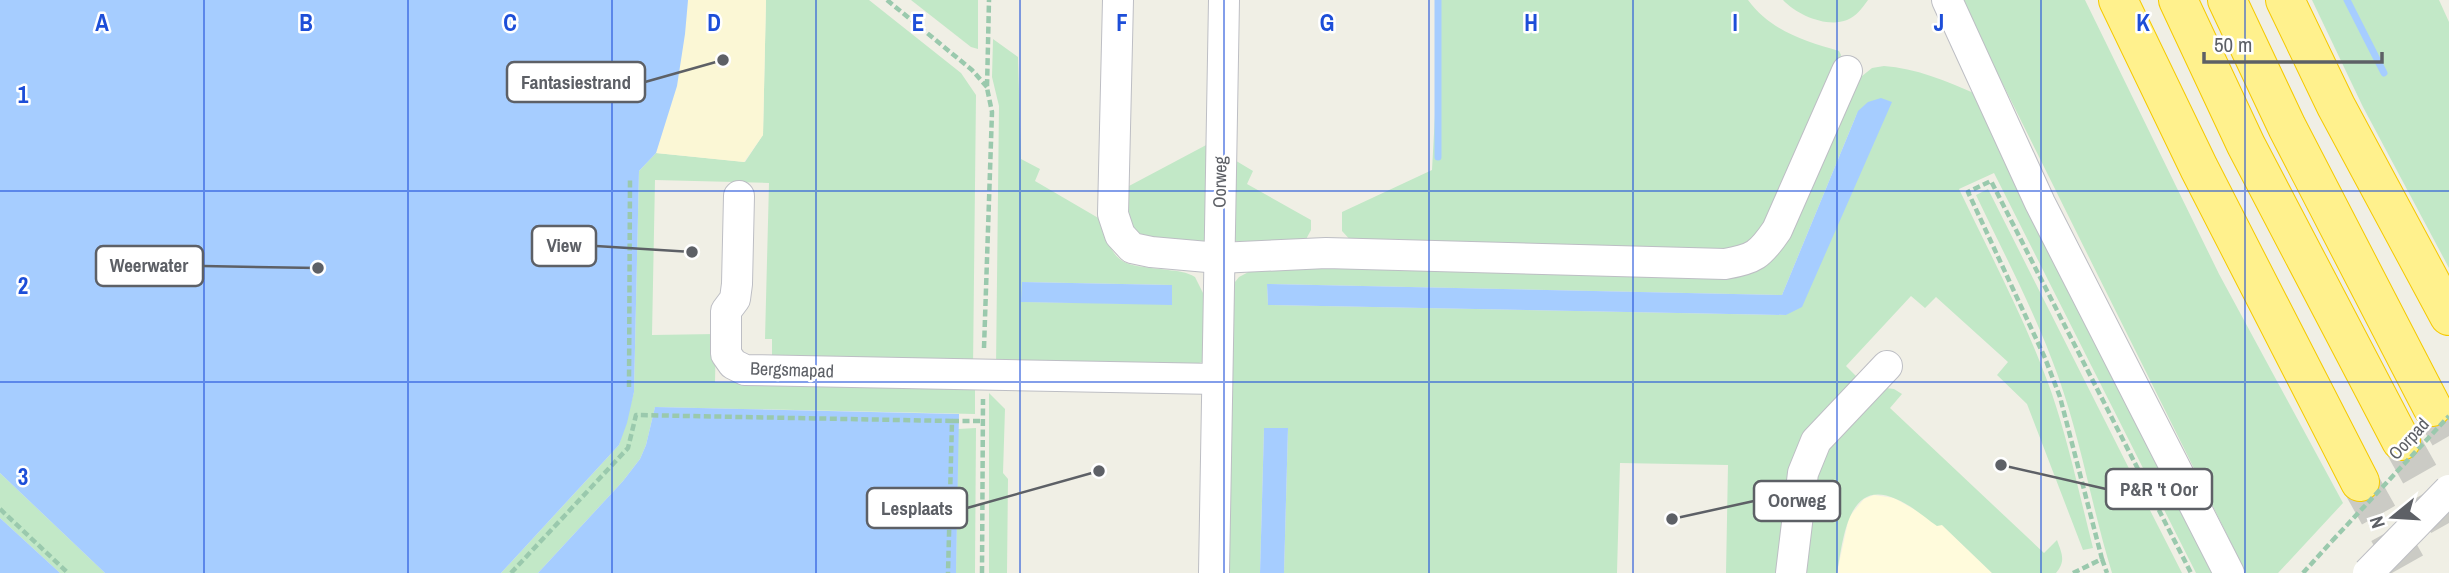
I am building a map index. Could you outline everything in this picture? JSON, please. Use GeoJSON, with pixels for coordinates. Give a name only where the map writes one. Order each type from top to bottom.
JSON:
{"type":"FeatureCollection","features":[{"type":"Feature","properties":{"kind":"highway"},"geometry":{"type":"LineString","coordinates":[[2118,0],[2205,180],[2360,482]]}},
{"type":"Feature","properties":{"kind":"highway"},"geometry":{"type":"LineString","coordinates":[[2178,0],[2246,145],[2401,441]]}},
{"type":"Feature","properties":{"kind":"highway"},"geometry":{"type":"LineString","coordinates":[[2227,0],[2287,127],[2441,412]]}},
{"type":"Feature","properties":{"kind":"highway"},"geometry":{"type":"LineString","coordinates":[[2286,0],[2336,106],[2449,316]]}},
{"type":"Feature","properties":{"kind":"street"},"geometry":{"type":"LineString","coordinates":[[1118,0],[1113,214],[1120,235],[1132,248],[1151,252],[1219,258],[1326,253],[1725,264],[1749,260],[1766,246],[1777,230],[1847,71]]}},
{"type":"Feature","properties":{"kind":"street","name":"Oorweg"},"geometry":{"type":"LineString","coordinates":[[1214,573],[1224,0]]}},
{"type":"Feature","properties":{"kind":"street"},"geometry":{"type":"LineString","coordinates":[[1947,0],[2040,204],[2229,573]]}},
{"type":"Feature","properties":{"kind":"street","name":"Bergsmapad"},"geometry":{"type":"LineString","coordinates":[[738,196],[737,284],[735,299],[726,311],[726,354],[733,364],[745,370],[1217,379]]}},
{"type":"Feature","properties":{"kind":"street"},"geometry":{"type":"LineString","coordinates":[[1791,573],[1803,473],[1816,441],[1887,366]]}},
{"type":"Feature","properties":{"kind":"street"},"geometry":{"type":"LineString","coordinates":[[2368,573],[2449,490]]}},
{"type":"Feature","properties":{"kind":"path"},"geometry":{"type":"LineString","coordinates":[[887,0],[972,70],[988,88]]}},
{"type":"Feature","properties":{"kind":"path"},"geometry":{"type":"LineString","coordinates":[[982,573],[983,421],[992,112],[988,88],[989,0]]}},
{"type":"Feature","properties":{"kind":"path"},"geometry":{"type":"LineString","coordinates":[[629,387],[630,177]]}},
{"type":"Feature","properties":{"kind":"path"},"geometry":{"type":"LineString","coordinates":[[2107,573],[2060,397],[2045,358],[1969,192],[1991,181],[2191,573]]}},
{"type":"Feature","properties":{"kind":"path","name":"Oorpad"},"geometry":{"type":"LineString","coordinates":[[2303,573],[2441,412]]}},
{"type":"Feature","properties":{"kind":"path"},"geometry":{"type":"LineString","coordinates":[[511,573],[628,448],[636,415],[983,421]]}},
{"type":"Feature","properties":{"kind":"path"},"geometry":{"type":"LineString","coordinates":[[948,573],[952,421]]}},
{"type":"Feature","properties":{"kind":"path"},"geometry":{"type":"LineString","coordinates":[[0,509],[68,573]]}},
{"type":"Feature","properties":{"kind":"path"},"geometry":{"type":"LineString","coordinates":[[2073,573],[2102,559]]}},
{"type":"Feature","properties":{"kind":"shaded area"},"geometry":{"type":"Polygon","coordinates":[[[1874,495],[1894,498],[1942,525],[1992,573],[1837,573],[1849,517],[1864,499],[1874,495]]]}},
{"type":"Feature","properties":{"kind":"green space"},"geometry":{"type":"Polygon","coordinates":[[[766,0],[869,0],[961,73],[976,95],[973,368],[772,364],[772,339],[765,339],[769,183],[655,180],[652,335],[716,334],[715,382],[975,385],[975,414],[655,407],[640,459],[538,573],[501,573],[619,445],[634,392],[639,171],[656,153],[745,162],[763,135],[766,0]]]}},
{"type":"Feature","properties":{"kind":"green space"},"geometry":{"type":"Polygon","coordinates":[[[911,0],[978,0],[978,49],[971,47],[911,0]]]}},
{"type":"Feature","properties":{"kind":"green space"},"geometry":{"type":"Polygon","coordinates":[[[1436,0],[1748,0],[1767,20],[1778,27],[1801,39],[1839,51],[1841,55],[1837,71],[1799,142],[1764,229],[1756,241],[1723,253],[1354,244],[1342,231],[1342,212],[1432,170],[1436,0]]]}},
{"type":"Feature","properties":{"kind":"green space"},"geometry":{"type":"Polygon","coordinates":[[[1783,0],[1868,0],[1851,18],[1831,22],[1804,15],[1783,0]]]}},
{"type":"Feature","properties":{"kind":"green space"},"geometry":{"type":"Polygon","coordinates":[[[1961,0],[2085,0],[2219,274],[2343,503],[2278,573],[2246,573],[1961,0]]]}},
{"type":"Feature","properties":{"kind":"green space"},"geometry":{"type":"Polygon","coordinates":[[[2312,0],[2439,0],[2449,22],[2449,268],[2363,107],[2312,0]]]}},
{"type":"Feature","properties":{"kind":"green space"},"geometry":{"type":"Polygon","coordinates":[[[993,39],[1018,57],[1021,159],[1040,169],[1035,181],[1100,219],[1110,247],[1122,261],[1182,272],[1195,277],[1203,293],[1203,362],[1175,369],[996,367],[999,106],[992,77],[993,39]],[[1022,282],[1022,302],[1172,304],[1172,285],[1022,282]]]}},
{"type":"Feature","properties":{"kind":"green space"},"geometry":{"type":"Polygon","coordinates":[[[1896,67],[1919,72],[1976,94],[2214,573],[2196,573],[1994,173],[1959,189],[2008,290],[2052,394],[2093,548],[2083,550],[2027,404],[1997,375],[2008,362],[1936,297],[1925,308],[1911,296],[1846,366],[1859,379],[1814,427],[1782,573],[1726,573],[1728,465],[1620,463],[1617,573],[1284,573],[1288,429],[1264,428],[1260,573],[1227,573],[1231,287],[1239,277],[1262,265],[1735,274],[1857,80],[1872,68],[1896,67]],[[1858,111],[1782,295],[1267,284],[1268,305],[1786,315],[1858,111]]]}},
{"type":"Feature","properties":{"kind":"green space"},"geometry":{"type":"Polygon","coordinates":[[[1210,143],[1208,241],[1164,241],[1143,236],[1135,230],[1129,217],[1129,186],[1210,143]]]}},
{"type":"Feature","properties":{"kind":"green space"},"geometry":{"type":"Polygon","coordinates":[[[1233,159],[1253,171],[1247,184],[1311,220],[1311,230],[1304,243],[1233,241],[1233,159]]]}},
{"type":"Feature","properties":{"kind":"green space"},"geometry":{"type":"Polygon","coordinates":[[[1988,189],[2182,573],[2112,573],[2058,376],[2030,307],[1976,195],[1988,189]]]}},
{"type":"Feature","properties":{"kind":"green space"},"geometry":{"type":"Polygon","coordinates":[[[1886,388],[1902,394],[1890,408],[2044,553],[2057,540],[2062,561],[2056,573],[1992,573],[1942,525],[1937,526],[1896,499],[1880,495],[1867,497],[1857,505],[1850,516],[1837,573],[1802,573],[1817,462],[1886,388]]]}},
{"type":"Feature","properties":{"kind":"green space"},"geometry":{"type":"Polygon","coordinates":[[[989,393],[1005,409],[1003,473],[1008,479],[1007,573],[989,573],[989,393]]]}},
{"type":"Feature","properties":{"kind":"green space"},"geometry":{"type":"Polygon","coordinates":[[[976,428],[975,573],[956,573],[958,429],[976,428]]]}},
{"type":"Feature","properties":{"kind":"green space"},"geometry":{"type":"Polygon","coordinates":[[[0,473],[105,573],[60,573],[0,518],[0,473]]]}},
{"type":"Feature","properties":{"kind":"sand"},"geometry":{"type":"Polygon","coordinates":[[[688,0],[766,0],[763,135],[744,162],[656,153],[677,78],[688,0]]]}},
{"type":"Feature","properties":{"kind":"water"},"geometry":{"type":"Polygon","coordinates":[[[0,0],[688,0],[677,86],[656,153],[639,171],[634,392],[619,445],[501,573],[105,573],[0,473],[0,0]]]}},
{"type":"Feature","properties":{"kind":"water"},"geometry":{"type":"Polygon","coordinates":[[[1881,98],[1892,102],[1802,307],[1786,315],[1268,305],[1267,284],[1782,295],[1858,111],[1868,102],[1881,98]]]}},
{"type":"Feature","properties":{"kind":"water"},"geometry":{"type":"Polygon","coordinates":[[[1022,282],[1172,285],[1172,305],[1021,302],[1022,282]]]}},
{"type":"Feature","properties":{"kind":"water"},"geometry":{"type":"Polygon","coordinates":[[[655,407],[959,414],[956,573],[538,573],[640,459],[655,407]]]}},
{"type":"Feature","properties":{"kind":"water"},"geometry":{"type":"Polygon","coordinates":[[[1264,428],[1288,428],[1284,573],[1260,573],[1264,428]]]}},
{"type":"Feature","properties":{"kind":"water"},"geometry":{"type":"Polygon","coordinates":[[[0,518],[60,573],[0,573],[0,518]]]}},
{"type":"Feature","properties":{"kind":"waterway"},"geometry":{"type":"LineString","coordinates":[[1438,0],[1438,157]]}},
{"type":"Feature","properties":{"kind":"waterway"},"geometry":{"type":"LineString","coordinates":[[2347,0],[2384,73]]}},
{"type":"Feature","properties":{"kind":"tunnel"},"geometry":{"type":"LineString","coordinates":[[2432,407],[2449,436]]}},
{"type":"Feature","properties":{"kind":"tunnel"},"geometry":{"type":"LineString","coordinates":[[2401,441],[2449,526]]}},
{"type":"Feature","properties":{"kind":"tunnel"},"geometry":{"type":"LineString","coordinates":[[2360,482],[2411,573]]}},
{"type":"Feature","properties":{"kind":"place","name":"Fantasiestrand"},"geometry":{"type":"Point","coordinates":[723,60]}},
{"type":"Feature","properties":{"kind":"place","name":"View"},"geometry":{"type":"Point","coordinates":[692,252]}},
{"type":"Feature","properties":{"kind":"place","name":"Weerwater"},"geometry":{"type":"Point","coordinates":[318,268]}},
{"type":"Feature","properties":{"kind":"place","name":"P&R 't Oor"},"geometry":{"type":"Point","coordinates":[2001,465]}},
{"type":"Feature","properties":{"kind":"place","name":"Lesplaats"},"geometry":{"type":"Point","coordinates":[1099,471]}},
{"type":"Feature","properties":{"kind":"place","name":"Oorweg"},"geometry":{"type":"Point","coordinates":[1672,519]}}]}
